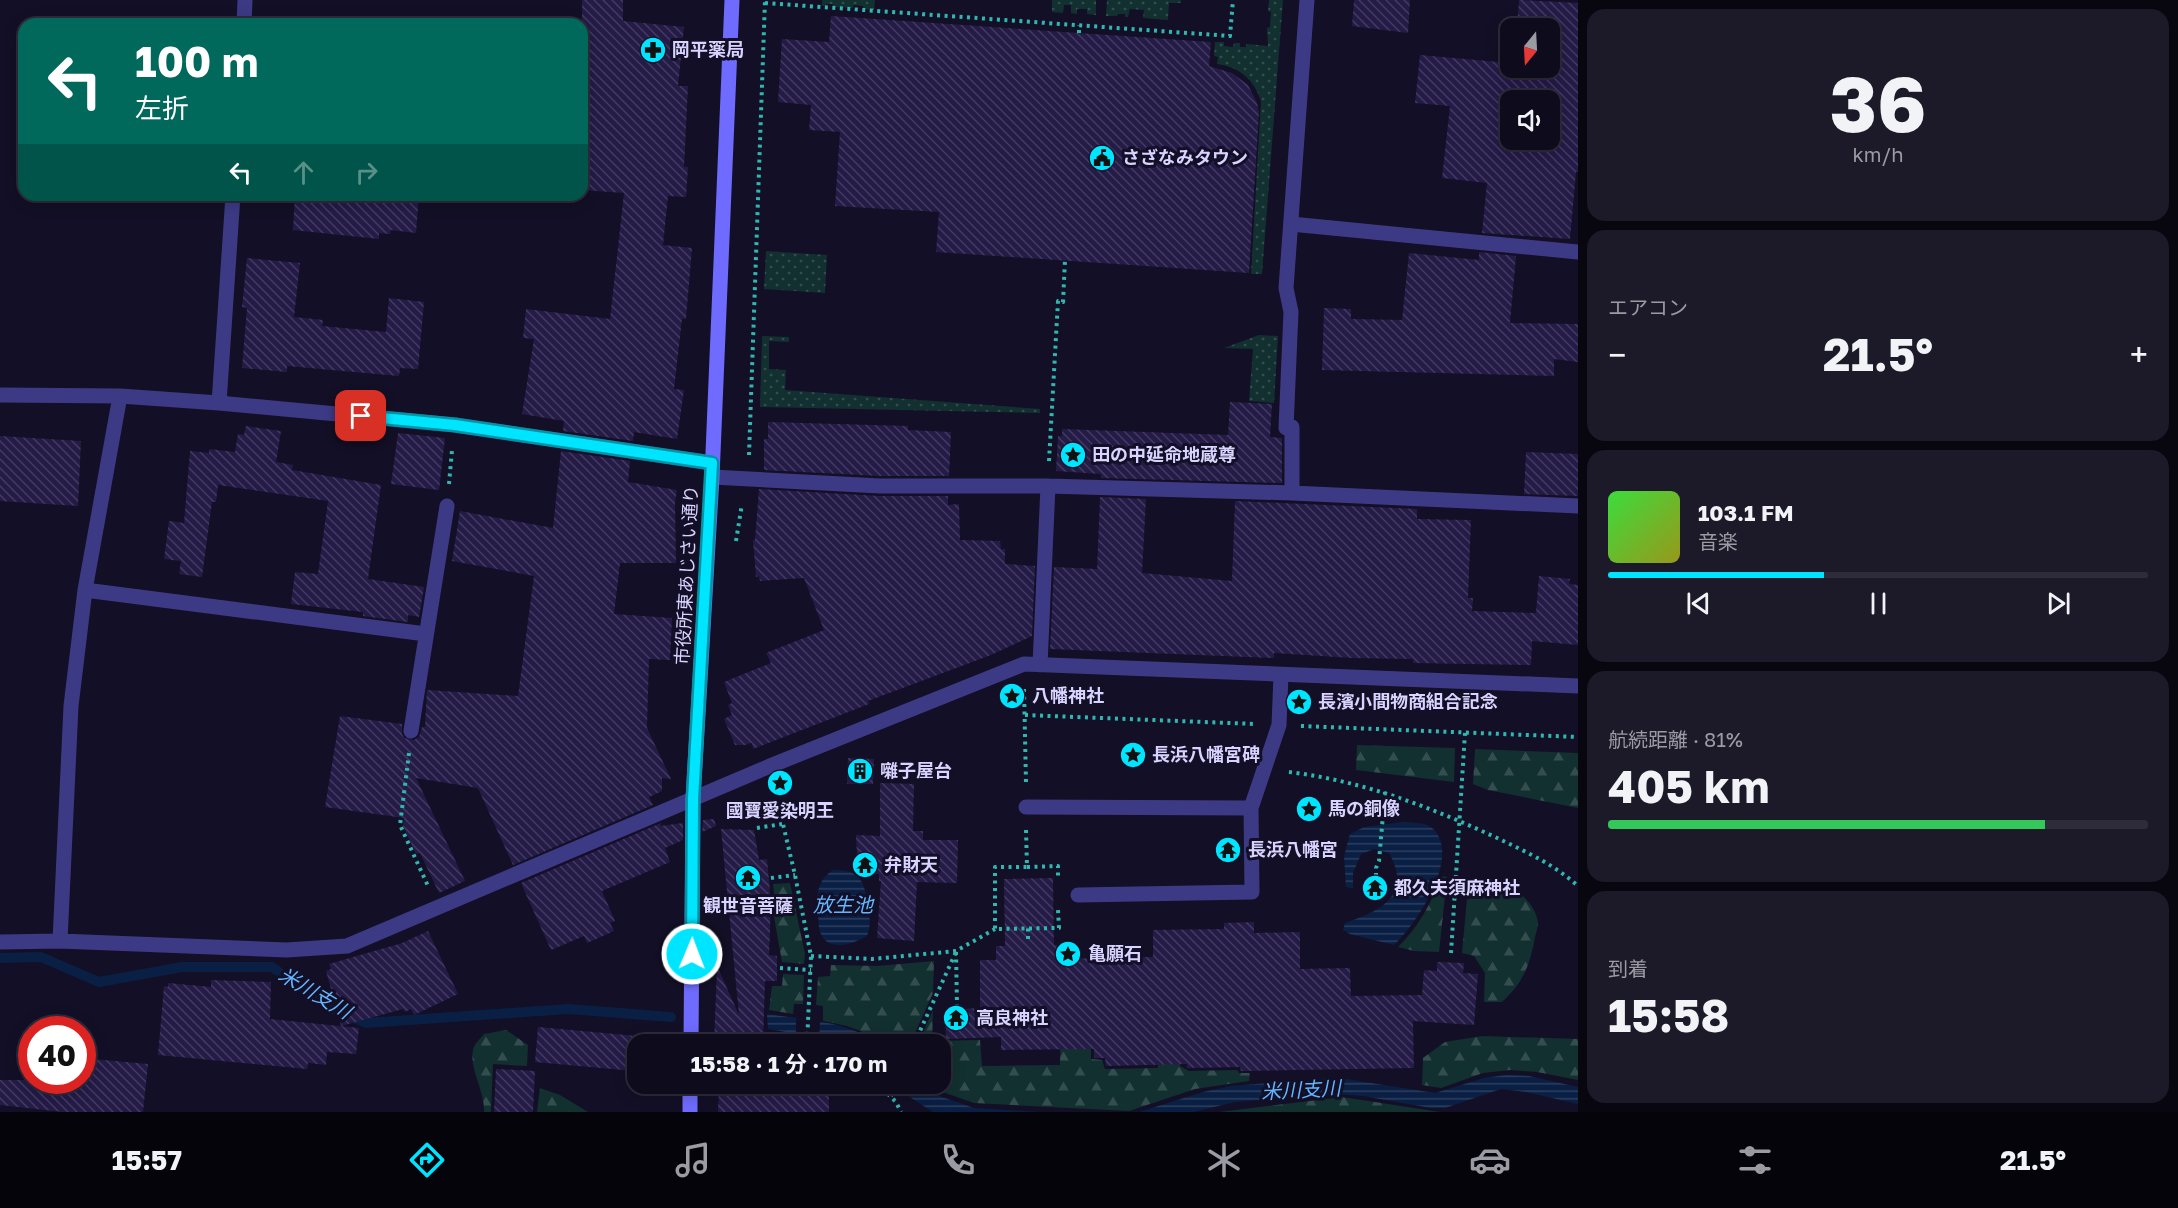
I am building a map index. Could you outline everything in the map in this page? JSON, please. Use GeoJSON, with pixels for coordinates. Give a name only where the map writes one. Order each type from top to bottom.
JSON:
{"type":"FeatureCollection","features":[{"type":"Feature","properties":{"kind":"street"},"geometry":{"type":"LineString","coordinates":[[244,18],[245,0]]}},
{"type":"Feature","properties":{"kind":"street","name":"市役所東あじさい通り"},"geometry":{"type":"LineString","coordinates":[[691,1034],[693,799],[712,470],[732,0]]}},
{"type":"Feature","properties":{"kind":"street"},"geometry":{"type":"LineString","coordinates":[[1292,493],[1292,427],[1286,428],[1291,312],[1286,288],[1308,0]]}},
{"type":"Feature","properties":{"kind":"street"},"geometry":{"type":"LineString","coordinates":[[219,403],[233,201]]}},
{"type":"Feature","properties":{"kind":"street"},"geometry":{"type":"LineString","coordinates":[[1292,224],[1578,252]]}},
{"type":"Feature","properties":{"kind":"street"},"geometry":{"type":"LineString","coordinates":[[0,395],[120,396],[455,425],[712,470],[880,486],[1048,486],[1292,493],[1578,506]]}},
{"type":"Feature","properties":{"kind":"street"},"geometry":{"type":"LineString","coordinates":[[60,941],[71,706],[85,590],[120,396]]}},
{"type":"Feature","properties":{"kind":"street"},"geometry":{"type":"LineString","coordinates":[[1040,665],[1048,486]]}},
{"type":"Feature","properties":{"kind":"street"},"geometry":{"type":"LineString","coordinates":[[411,731],[447,506]]}},
{"type":"Feature","properties":{"kind":"street"},"geometry":{"type":"LineString","coordinates":[[85,590],[426,634]]}},
{"type":"Feature","properties":{"kind":"street"},"geometry":{"type":"LineString","coordinates":[[0,942],[60,941],[287,950],[347,946],[693,799],[1024,664],[1578,686]]}},
{"type":"Feature","properties":{"kind":"street"},"geometry":{"type":"LineString","coordinates":[[1078,895],[1252,892],[1251,808],[1279,725],[1281,675]]}},
{"type":"Feature","properties":{"kind":"street"},"geometry":{"type":"LineString","coordinates":[[1026,807],[1251,808]]}},
{"type":"Feature","properties":{"kind":"street"},"geometry":{"type":"LineString","coordinates":[[690,1094],[690,1112]]}},
{"type":"Feature","properties":{"kind":"path"},"geometry":{"type":"LineString","coordinates":[[765,3],[1230,36],[1233,0]]}},
{"type":"Feature","properties":{"kind":"path"},"geometry":{"type":"LineString","coordinates":[[1079,25],[1079,33]]}},
{"type":"Feature","properties":{"kind":"path"},"geometry":{"type":"LineString","coordinates":[[1048,486],[1058,301],[1063,302],[1065,260]]}},
{"type":"Feature","properties":{"kind":"path"},"geometry":{"type":"LineString","coordinates":[[447,506],[455,425]]}},
{"type":"Feature","properties":{"kind":"path"},"geometry":{"type":"LineString","coordinates":[[1024,664],[1027,867]]}},
{"type":"Feature","properties":{"kind":"path"},"geometry":{"type":"LineString","coordinates":[[411,731],[400,825],[437,908]]}},
{"type":"Feature","properties":{"kind":"path"},"geometry":{"type":"LineString","coordinates":[[1451,953],[1465,733]]}},
{"type":"Feature","properties":{"kind":"path"},"geometry":{"type":"LineString","coordinates":[[1264,770],[1329,778],[1385,792],[1460,821],[1536,857],[1578,886]]}},
{"type":"Feature","properties":{"kind":"path"},"geometry":{"type":"LineString","coordinates":[[1376,876],[1385,792]]}},
{"type":"Feature","properties":{"kind":"path"},"geometry":{"type":"LineString","coordinates":[[778,803],[811,956],[808,1034]]}},
{"type":"Feature","properties":{"kind":"path"},"geometry":{"type":"LineString","coordinates":[[758,828],[782,824]]}},
{"type":"Feature","properties":{"kind":"path"},"geometry":{"type":"LineString","coordinates":[[995,929],[995,867],[1058,866],[1058,887]]}},
{"type":"Feature","properties":{"kind":"path"},"geometry":{"type":"LineString","coordinates":[[771,878],[795,875]]}},
{"type":"Feature","properties":{"kind":"path"},"geometry":{"type":"LineString","coordinates":[[811,956],[872,959],[956,951],[995,929],[1059,928],[1058,908]]}},
{"type":"Feature","properties":{"kind":"path"},"geometry":{"type":"LineString","coordinates":[[1028,928],[1028,939]]}},
{"type":"Feature","properties":{"kind":"path"},"geometry":{"type":"LineString","coordinates":[[956,951],[957,1006]]}},
{"type":"Feature","properties":{"kind":"path"},"geometry":{"type":"LineString","coordinates":[[919,1034],[956,951]]}},
{"type":"Feature","properties":{"kind":"path"},"geometry":{"type":"LineString","coordinates":[[780,968],[811,970]]}},
{"type":"Feature","properties":{"kind":"path"},"geometry":{"type":"LineString","coordinates":[[891,1096],[900,1112]]}},
{"type":"Feature","properties":{"kind":"green space"},"geometry":{"type":"Polygon","coordinates":[[[822,0],[875,0],[874,10],[854,5],[853,8],[833,7],[833,4],[822,6],[822,0]]]}},
{"type":"Feature","properties":{"kind":"green space"},"geometry":{"type":"Polygon","coordinates":[[[1052,0],[1096,0],[1096,15],[1087,14],[1087,9],[1077,9],[1077,14],[1071,13],[1071,5],[1064,5],[1063,13],[1052,12],[1052,0]]]}},
{"type":"Feature","properties":{"kind":"green space"},"geometry":{"type":"Polygon","coordinates":[[[1107,0],[1181,0],[1181,3],[1169,3],[1168,20],[1143,18],[1144,10],[1130,9],[1128,17],[1125,17],[1125,14],[1106,16],[1107,0]]]}},
{"type":"Feature","properties":{"kind":"green space"},"geometry":{"type":"Polygon","coordinates":[[[1269,0],[1283,0],[1262,274],[1251,274],[1261,101],[1245,76],[1233,68],[1217,64],[1218,57],[1214,56],[1215,42],[1224,42],[1224,46],[1233,47],[1234,43],[1240,43],[1240,47],[1246,47],[1246,44],[1268,46],[1267,28],[1270,27],[1271,12],[1268,11],[1269,0]]]}},
{"type":"Feature","properties":{"kind":"green space"},"geometry":{"type":"Polygon","coordinates":[[[766,251],[827,255],[825,293],[764,289],[766,251]]]}},
{"type":"Feature","properties":{"kind":"green space"},"geometry":{"type":"Polygon","coordinates":[[[1259,335],[1278,336],[1274,403],[1249,401],[1253,349],[1224,348],[1259,335]]]}},
{"type":"Feature","properties":{"kind":"green space"},"geometry":{"type":"Polygon","coordinates":[[[762,336],[789,337],[789,342],[769,341],[769,369],[786,370],[785,390],[1040,409],[1040,413],[760,407],[762,336]]]}},
{"type":"Feature","properties":{"kind":"green space"},"geometry":{"type":"Polygon","coordinates":[[[1357,745],[1455,748],[1454,782],[1356,770],[1357,745]]]}},
{"type":"Feature","properties":{"kind":"green space"},"geometry":{"type":"Polygon","coordinates":[[[1475,749],[1578,753],[1578,808],[1488,790],[1473,784],[1475,749]]]}},
{"type":"Feature","properties":{"kind":"green space"},"geometry":{"type":"Polygon","coordinates":[[[1441,876],[1447,877],[1439,952],[1414,951],[1398,947],[1424,914],[1441,876]]]}},
{"type":"Feature","properties":{"kind":"green space"},"geometry":{"type":"Polygon","coordinates":[[[1475,878],[1494,879],[1522,895],[1533,908],[1538,923],[1531,956],[1524,973],[1515,988],[1502,1002],[1484,1002],[1485,973],[1474,956],[1462,953],[1468,888],[1475,878]]]}},
{"type":"Feature","properties":{"kind":"green space"},"geometry":{"type":"Polygon","coordinates":[[[790,883],[805,954],[804,964],[782,962],[774,917],[758,916],[759,904],[775,900],[773,884],[790,883]]]}},
{"type":"Feature","properties":{"kind":"green space"},"geometry":{"type":"Polygon","coordinates":[[[934,961],[933,993],[915,1034],[866,1034],[846,1026],[823,1021],[823,1006],[816,1005],[818,977],[830,976],[831,965],[877,966],[934,961]]]}},
{"type":"Feature","properties":{"kind":"green space"},"geometry":{"type":"Polygon","coordinates":[[[783,974],[804,975],[803,1004],[794,1004],[793,1014],[769,1010],[772,986],[782,986],[783,974]]]}},
{"type":"Feature","properties":{"kind":"green space"},"geometry":{"type":"Polygon","coordinates":[[[1090,979],[1091,1059],[1102,1060],[1105,1069],[1158,1068],[1156,989],[1179,989],[1180,1066],[1189,1071],[1237,1070],[1239,1073],[1250,1073],[1249,1081],[1195,1089],[1129,1111],[974,1103],[948,1094],[951,1094],[951,1041],[980,1040],[982,1066],[1060,1065],[1061,980],[1090,979]]]}},
{"type":"Feature","properties":{"kind":"green space"},"geometry":{"type":"Polygon","coordinates":[[[933,1010],[932,1034],[922,1034],[933,1010]]]}},
{"type":"Feature","properties":{"kind":"green space"},"geometry":{"type":"Polygon","coordinates":[[[506,1030],[528,1045],[527,1066],[493,1064],[491,1112],[484,1112],[484,1104],[473,1065],[473,1050],[484,1034],[506,1030]]]}},
{"type":"Feature","properties":{"kind":"green space"},"geometry":{"type":"Polygon","coordinates":[[[1482,1036],[1578,1039],[1578,1080],[1537,1072],[1510,1070],[1483,1073],[1441,1088],[1422,1085],[1423,1058],[1445,1042],[1482,1036]]]}},
{"type":"Feature","properties":{"kind":"green space"},"geometry":{"type":"Polygon","coordinates":[[[540,1088],[560,1095],[588,1112],[537,1112],[540,1088]]]}},
{"type":"Feature","properties":{"kind":"green space"},"geometry":{"type":"Polygon","coordinates":[[[1342,1097],[1440,1112],[1219,1112],[1342,1097]]]}},
{"type":"Feature","properties":{"kind":"water"},"geometry":{"type":"Polygon","coordinates":[[[1403,822],[1428,825],[1440,839],[1442,854],[1440,871],[1433,888],[1414,921],[1394,945],[1350,934],[1343,930],[1345,923],[1381,907],[1395,891],[1397,880],[1389,853],[1375,849],[1361,854],[1353,873],[1353,888],[1346,887],[1344,856],[1350,834],[1364,827],[1403,822]]]}},
{"type":"Feature","properties":{"kind":"water","name":"放生池"},"geometry":{"type":"Polygon","coordinates":[[[833,870],[850,872],[860,879],[865,891],[869,914],[870,925],[867,936],[842,945],[825,940],[819,928],[818,890],[823,879],[833,870]]]}},
{"type":"Feature","properties":{"kind":"water"},"geometry":{"type":"Polygon","coordinates":[[[767,1014],[825,1022],[861,1034],[798,1034],[768,1029],[767,1014]]]}},
{"type":"Feature","properties":{"kind":"water"},"geometry":{"type":"Polygon","coordinates":[[[1506,1075],[1529,1076],[1578,1087],[1578,1104],[1526,1092],[1501,1089],[1445,1108],[1336,1094],[1235,1102],[1194,1112],[1139,1112],[1203,1092],[1231,1086],[1330,1078],[1435,1093],[1484,1078],[1506,1075]]]}},
{"type":"Feature","properties":{"kind":"water"},"geometry":{"type":"Polygon","coordinates":[[[906,1094],[937,1094],[974,1108],[1040,1112],[933,1112],[906,1094]]]}},
{"type":"Feature","properties":{"kind":"pier"},"geometry":{"type":"Polygon","coordinates":[[[796,1016],[820,1020],[819,1034],[796,1034],[796,1016]]]}},
{"type":"Feature","properties":{"kind":"building"},"geometry":{"type":"Polygon","coordinates":[[[582,0],[623,0],[623,21],[684,27],[678,86],[688,86],[684,167],[688,167],[686,197],[668,196],[663,245],[692,248],[686,319],[682,319],[674,389],[684,390],[677,439],[634,432],[633,441],[563,431],[564,421],[522,414],[534,339],[523,338],[526,309],[610,319],[624,193],[588,190],[588,18],[582,18],[582,0]]]}},
{"type":"Feature","properties":{"kind":"building"},"geometry":{"type":"Polygon","coordinates":[[[1354,0],[1410,0],[1408,33],[1352,26],[1354,0]]]}},
{"type":"Feature","properties":{"kind":"building"},"geometry":{"type":"Polygon","coordinates":[[[1519,0],[1578,3],[1578,172],[1576,172],[1570,239],[1482,233],[1487,183],[1442,178],[1450,106],[1415,103],[1420,55],[1500,62],[1500,78],[1560,78],[1560,18],[1518,18],[1519,0]]]}},
{"type":"Feature","properties":{"kind":"building"},"geometry":{"type":"Polygon","coordinates":[[[831,16],[1211,42],[1209,66],[1232,73],[1248,85],[1259,112],[1249,273],[936,252],[939,212],[835,206],[840,132],[809,130],[811,105],[778,102],[782,39],[829,42],[831,16]]]}},
{"type":"Feature","properties":{"kind":"building"},"geometry":{"type":"Polygon","coordinates":[[[295,201],[419,201],[416,233],[391,230],[390,234],[379,233],[379,239],[293,230],[295,201]]]}},
{"type":"Feature","properties":{"kind":"building"},"geometry":{"type":"Polygon","coordinates":[[[1479,252],[1516,256],[1510,323],[1578,324],[1578,362],[1554,359],[1554,376],[1322,370],[1324,308],[1351,309],[1351,319],[1402,320],[1409,253],[1479,260],[1479,252]]]}},
{"type":"Feature","properties":{"kind":"building"},"geometry":{"type":"Polygon","coordinates":[[[247,258],[300,263],[294,317],[323,320],[322,326],[386,332],[389,298],[424,302],[418,369],[400,368],[399,376],[287,366],[287,372],[242,368],[247,308],[242,307],[247,258]]]}},
{"type":"Feature","properties":{"kind":"building"},"geometry":{"type":"Polygon","coordinates":[[[1230,402],[1272,404],[1270,437],[1282,438],[1282,483],[1101,478],[1101,474],[1056,471],[1058,436],[1062,436],[1062,429],[1228,435],[1230,402]]]}},
{"type":"Feature","properties":{"kind":"building"},"geometry":{"type":"Polygon","coordinates":[[[768,422],[908,426],[908,430],[951,432],[949,476],[880,476],[764,470],[764,439],[768,439],[768,422]]]}},
{"type":"Feature","properties":{"kind":"building"},"geometry":{"type":"Polygon","coordinates":[[[246,426],[281,431],[276,462],[293,465],[292,470],[381,485],[368,579],[424,587],[419,617],[408,615],[408,622],[363,616],[363,612],[291,604],[295,572],[318,574],[328,501],[218,485],[216,502],[212,502],[202,577],[179,574],[181,561],[164,559],[169,521],[184,523],[190,451],[209,453],[209,449],[235,452],[238,434],[244,435],[246,426]]]}},
{"type":"Feature","properties":{"kind":"building"},"geometry":{"type":"Polygon","coordinates":[[[398,433],[445,438],[439,490],[391,484],[398,433]]]}},
{"type":"Feature","properties":{"kind":"building"},"geometry":{"type":"Polygon","coordinates":[[[0,436],[81,441],[78,506],[0,501],[0,436]]]}},
{"type":"Feature","properties":{"kind":"building"},"geometry":{"type":"Polygon","coordinates":[[[561,451],[630,461],[628,482],[677,490],[675,503],[676,563],[620,563],[614,614],[672,618],[670,660],[649,659],[647,728],[671,779],[662,778],[662,791],[649,797],[653,805],[513,865],[478,788],[416,778],[465,881],[439,893],[420,853],[416,854],[403,826],[404,818],[325,807],[340,716],[402,724],[404,738],[414,740],[419,737],[422,727],[425,727],[427,690],[518,696],[534,576],[452,561],[460,511],[553,528],[561,451]]]}},
{"type":"Feature","properties":{"kind":"building"},"geometry":{"type":"Polygon","coordinates":[[[1526,452],[1578,454],[1578,496],[1524,494],[1526,452]]]}},
{"type":"Feature","properties":{"kind":"building"},"geometry":{"type":"Polygon","coordinates":[[[759,489],[879,496],[948,496],[948,505],[959,504],[960,540],[1000,541],[1001,549],[1005,549],[1005,564],[1035,566],[1032,636],[991,655],[868,701],[869,704],[753,749],[752,743],[735,745],[724,719],[732,715],[728,705],[732,703],[724,682],[771,663],[766,653],[824,630],[804,578],[760,581],[759,576],[756,577],[753,540],[755,540],[759,489]]]}},
{"type":"Feature","properties":{"kind":"building"},"geometry":{"type":"Polygon","coordinates":[[[1100,497],[1146,499],[1142,573],[1232,581],[1235,501],[1417,509],[1417,519],[1471,520],[1468,598],[1473,598],[1472,611],[1536,613],[1539,576],[1570,579],[1569,584],[1578,585],[1578,645],[1532,641],[1531,665],[1413,663],[1413,659],[1274,653],[1274,658],[1050,649],[1054,567],[1097,569],[1100,497]]]}},
{"type":"Feature","properties":{"kind":"building","name":"囃子屋台"},"geometry":{"type":"Polygon","coordinates":[[[848,758],[874,759],[873,784],[847,784],[848,758]]]}},
{"type":"Feature","properties":{"kind":"building"},"geometry":{"type":"Polygon","coordinates":[[[880,783],[914,784],[913,831],[923,831],[923,840],[958,840],[957,883],[917,882],[914,941],[877,938],[881,881],[879,881],[879,874],[858,874],[856,835],[880,836],[880,783]]]}},
{"type":"Feature","properties":{"kind":"building"},"geometry":{"type":"Polygon","coordinates":[[[714,819],[716,826],[702,832],[703,820],[714,819]]]}},
{"type":"Feature","properties":{"kind":"building"},"geometry":{"type":"Polygon","coordinates":[[[661,823],[660,826],[683,823],[683,840],[665,848],[670,862],[602,891],[615,921],[610,923],[614,931],[587,943],[584,936],[551,950],[521,883],[661,823]]]}},
{"type":"Feature","properties":{"kind":"building"},"geometry":{"type":"Polygon","coordinates":[[[721,829],[754,830],[759,860],[767,859],[771,903],[769,955],[777,956],[777,981],[765,981],[763,1034],[714,1034],[717,966],[739,1015],[721,829]]]}},
{"type":"Feature","properties":{"kind":"building"},"geometry":{"type":"Polygon","coordinates":[[[1053,878],[1054,945],[1057,945],[1057,959],[1153,957],[1153,930],[1224,929],[1224,923],[1254,922],[1254,933],[1300,932],[1300,969],[1350,968],[1351,996],[1422,995],[1424,970],[1437,971],[1437,962],[1464,963],[1463,973],[1478,974],[1474,1025],[1413,1021],[1414,1068],[1241,1071],[1240,1067],[1187,1068],[1187,1064],[1106,1066],[1105,1058],[1094,1058],[1094,1049],[1001,1050],[1001,1037],[951,1039],[951,1034],[946,1034],[945,1010],[980,1008],[980,960],[996,960],[996,946],[1005,946],[1004,879],[1053,878]]]}},
{"type":"Feature","properties":{"kind":"building"},"geometry":{"type":"Polygon","coordinates":[[[428,931],[458,994],[414,1015],[411,1009],[405,1012],[403,1009],[341,1026],[326,971],[331,969],[329,964],[402,943],[428,931]]]}},
{"type":"Feature","properties":{"kind":"building"},"geometry":{"type":"Polygon","coordinates":[[[211,980],[271,982],[270,1019],[359,1028],[356,1054],[327,1052],[326,1065],[308,1063],[307,1069],[158,1055],[164,986],[168,987],[168,983],[211,987],[211,980]]]}},
{"type":"Feature","properties":{"kind":"building"},"geometry":{"type":"Polygon","coordinates":[[[538,1027],[627,1035],[627,1070],[535,1062],[538,1027]]]}},
{"type":"Feature","properties":{"kind":"building"},"geometry":{"type":"Polygon","coordinates":[[[96,1059],[148,1064],[143,1112],[63,1112],[0,1105],[0,1080],[18,1080],[18,1094],[96,1094],[96,1059]]]}},
{"type":"Feature","properties":{"kind":"building"},"geometry":{"type":"Polygon","coordinates":[[[496,1069],[535,1071],[533,1112],[494,1112],[496,1069]]]}},
{"type":"Feature","properties":{"kind":"building"},"geometry":{"type":"Polygon","coordinates":[[[719,1094],[829,1094],[829,1112],[718,1112],[719,1094]]]}},
{"type":"Feature","properties":{"kind":"waterway","name":"米川支川"},"geometry":{"type":"LineString","coordinates":[[0,958],[41,957],[99,982],[182,967],[272,967],[332,1009],[366,1023],[568,1009],[671,1017]]}},
{"type":"Feature","properties":{"kind":"place","name":"岡平薬局"},"geometry":{"type":"Point","coordinates":[653,50]}},
{"type":"Feature","properties":{"kind":"place","name":"さざなみタウン"},"geometry":{"type":"Point","coordinates":[1102,158]}},
{"type":"Feature","properties":{"kind":"place","name":"田の中延命地蔵尊"},"geometry":{"type":"Point","coordinates":[1073,455]}},
{"type":"Feature","properties":{"kind":"place","name":"八幡神社"},"geometry":{"type":"Point","coordinates":[1012,696]}},
{"type":"Feature","properties":{"kind":"place","name":"長濱小間物商組合記念"},"geometry":{"type":"Point","coordinates":[1299,702]}},
{"type":"Feature","properties":{"kind":"place","name":"長浜八幡宮碑"},"geometry":{"type":"Point","coordinates":[1133,755]}},
{"type":"Feature","properties":{"kind":"place","name":"囃子屋台"},"geometry":{"type":"Point","coordinates":[860,771]}},
{"type":"Feature","properties":{"kind":"place","name":"國寶愛染明王"},"geometry":{"type":"Point","coordinates":[780,783]}},
{"type":"Feature","properties":{"kind":"place","name":"馬の銅像"},"geometry":{"type":"Point","coordinates":[1309,809]}},
{"type":"Feature","properties":{"kind":"place","name":"長浜八幡宮"},"geometry":{"type":"Point","coordinates":[1228,850]}},
{"type":"Feature","properties":{"kind":"place","name":"弁財天"},"geometry":{"type":"Point","coordinates":[865,865]}},
{"type":"Feature","properties":{"kind":"place","name":"観世音菩薩"},"geometry":{"type":"Point","coordinates":[748,878]}},
{"type":"Feature","properties":{"kind":"place","name":"都久夫須麻神社"},"geometry":{"type":"Point","coordinates":[1375,888]}},
{"type":"Feature","properties":{"kind":"place","name":"亀願石"},"geometry":{"type":"Point","coordinates":[1068,954]}},
{"type":"Feature","properties":{"kind":"place","name":"高良神社"},"geometry":{"type":"Point","coordinates":[956,1018]}},
{"type":"Feature","properties":{"kind":"route"},"geometry":{"type":"LineString","coordinates":[[361,416],[455,425],[712,463],[693,799],[692,954]]}}]}
